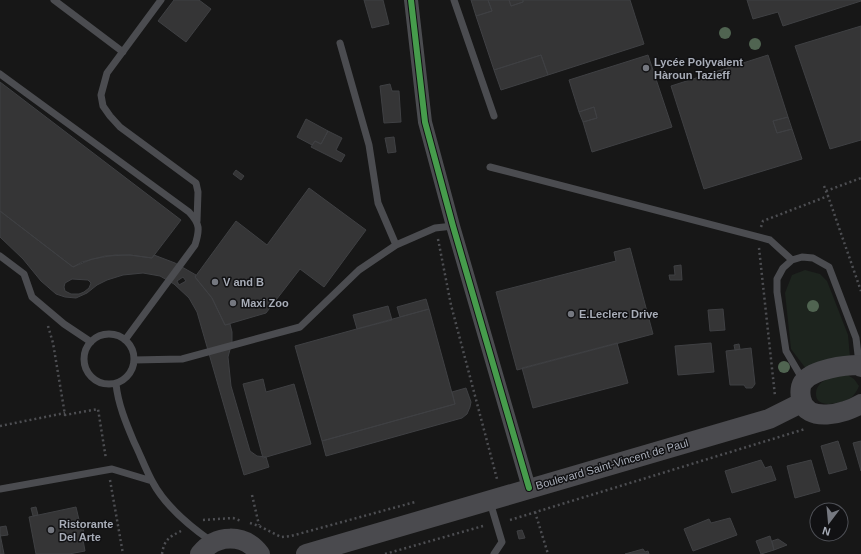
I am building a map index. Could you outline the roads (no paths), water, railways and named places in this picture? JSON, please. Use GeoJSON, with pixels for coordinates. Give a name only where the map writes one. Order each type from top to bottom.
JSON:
{"type":"FeatureCollection","features":[{"type":"Feature","properties":{"kind":"main road"},"geometry":{"type":"LineString","coordinates":[[860,366],[843,365],[813,374],[804,381],[800,392],[802,403],[807,410],[815,414],[828,415],[856,407],[861,404]]}},
{"type":"Feature","properties":{"kind":"main road","name":"Boulevard Saint-Vincent de Paul"},"geometry":{"type":"LineString","coordinates":[[306,554],[490,490],[529,488],[769,419],[802,403]]}},
{"type":"Feature","properties":{"kind":"main road"},"geometry":{"type":"LineString","coordinates":[[206,548],[221,539],[231,538],[249,543],[260,554]]}},
{"type":"Feature","properties":{"kind":"street"},"geometry":{"type":"LineString","coordinates":[[411,0],[425,122],[453,226],[529,488]]}},
{"type":"Feature","properties":{"kind":"lane"},"geometry":{"type":"LineString","coordinates":[[54,0],[123,52]]}},
{"type":"Feature","properties":{"kind":"lane"},"geometry":{"type":"LineString","coordinates":[[125,340],[195,245],[199,232],[197,221],[198,192],[196,183],[120,127],[103,106],[101,95],[107,73],[161,0]]}},
{"type":"Feature","properties":{"kind":"lane"},"geometry":{"type":"LineString","coordinates":[[454,0],[494,116]]}},
{"type":"Feature","properties":{"kind":"lane"},"geometry":{"type":"LineString","coordinates":[[340,43],[369,145],[378,203],[396,245]]}},
{"type":"Feature","properties":{"kind":"lane"},"geometry":{"type":"LineString","coordinates":[[0,74],[189,212],[197,221]]}},
{"type":"Feature","properties":{"kind":"lane"},"geometry":{"type":"LineString","coordinates":[[490,167],[770,240],[792,260]]}},
{"type":"Feature","properties":{"kind":"lane"},"geometry":{"type":"LineString","coordinates":[[134,360],[182,359],[300,327],[360,270],[396,245],[436,228],[453,226]]}},
{"type":"Feature","properties":{"kind":"lane"},"geometry":{"type":"LineString","coordinates":[[0,256],[24,274],[32,297],[52,315],[91,342]]}},
{"type":"Feature","properties":{"kind":"lane"},"geometry":{"type":"LineString","coordinates":[[804,381],[786,351],[777,292],[777,279],[783,268],[792,260],[802,257],[813,258],[829,267],[856,338],[860,366]]}},
{"type":"Feature","properties":{"kind":"lane"},"geometry":{"type":"LineString","coordinates":[[104,335],[119,336],[125,340],[133,352],[134,360],[133,368],[129,375],[116,384],[100,382],[93,378],[85,365],[84,356],[91,342],[104,335]]}},
{"type":"Feature","properties":{"kind":"lane"},"geometry":{"type":"LineString","coordinates":[[116,384],[117,395],[127,426],[152,481],[172,508],[189,526],[206,548]]}},
{"type":"Feature","properties":{"kind":"lane"},"geometry":{"type":"LineString","coordinates":[[0,489],[112,469],[152,481]]}},
{"type":"Feature","properties":{"kind":"lane"},"geometry":{"type":"LineString","coordinates":[[490,490],[502,542],[494,554]]}},
{"type":"Feature","properties":{"kind":"place","name":"Lycée Polyvalent Hàroun Tazieff"},"geometry":{"type":"Point","coordinates":[646,68]}},
{"type":"Feature","properties":{"kind":"place","name":"V and B"},"geometry":{"type":"Point","coordinates":[215,282]}},
{"type":"Feature","properties":{"kind":"place","name":"Maxi Zoo"},"geometry":{"type":"Point","coordinates":[233,303]}},
{"type":"Feature","properties":{"kind":"place","name":"E.Leclerc Drive"},"geometry":{"type":"Point","coordinates":[571,314]}},
{"type":"Feature","properties":{"kind":"place","name":"Ristorante Del Arte"},"geometry":{"type":"Point","coordinates":[51,530]}}]}
